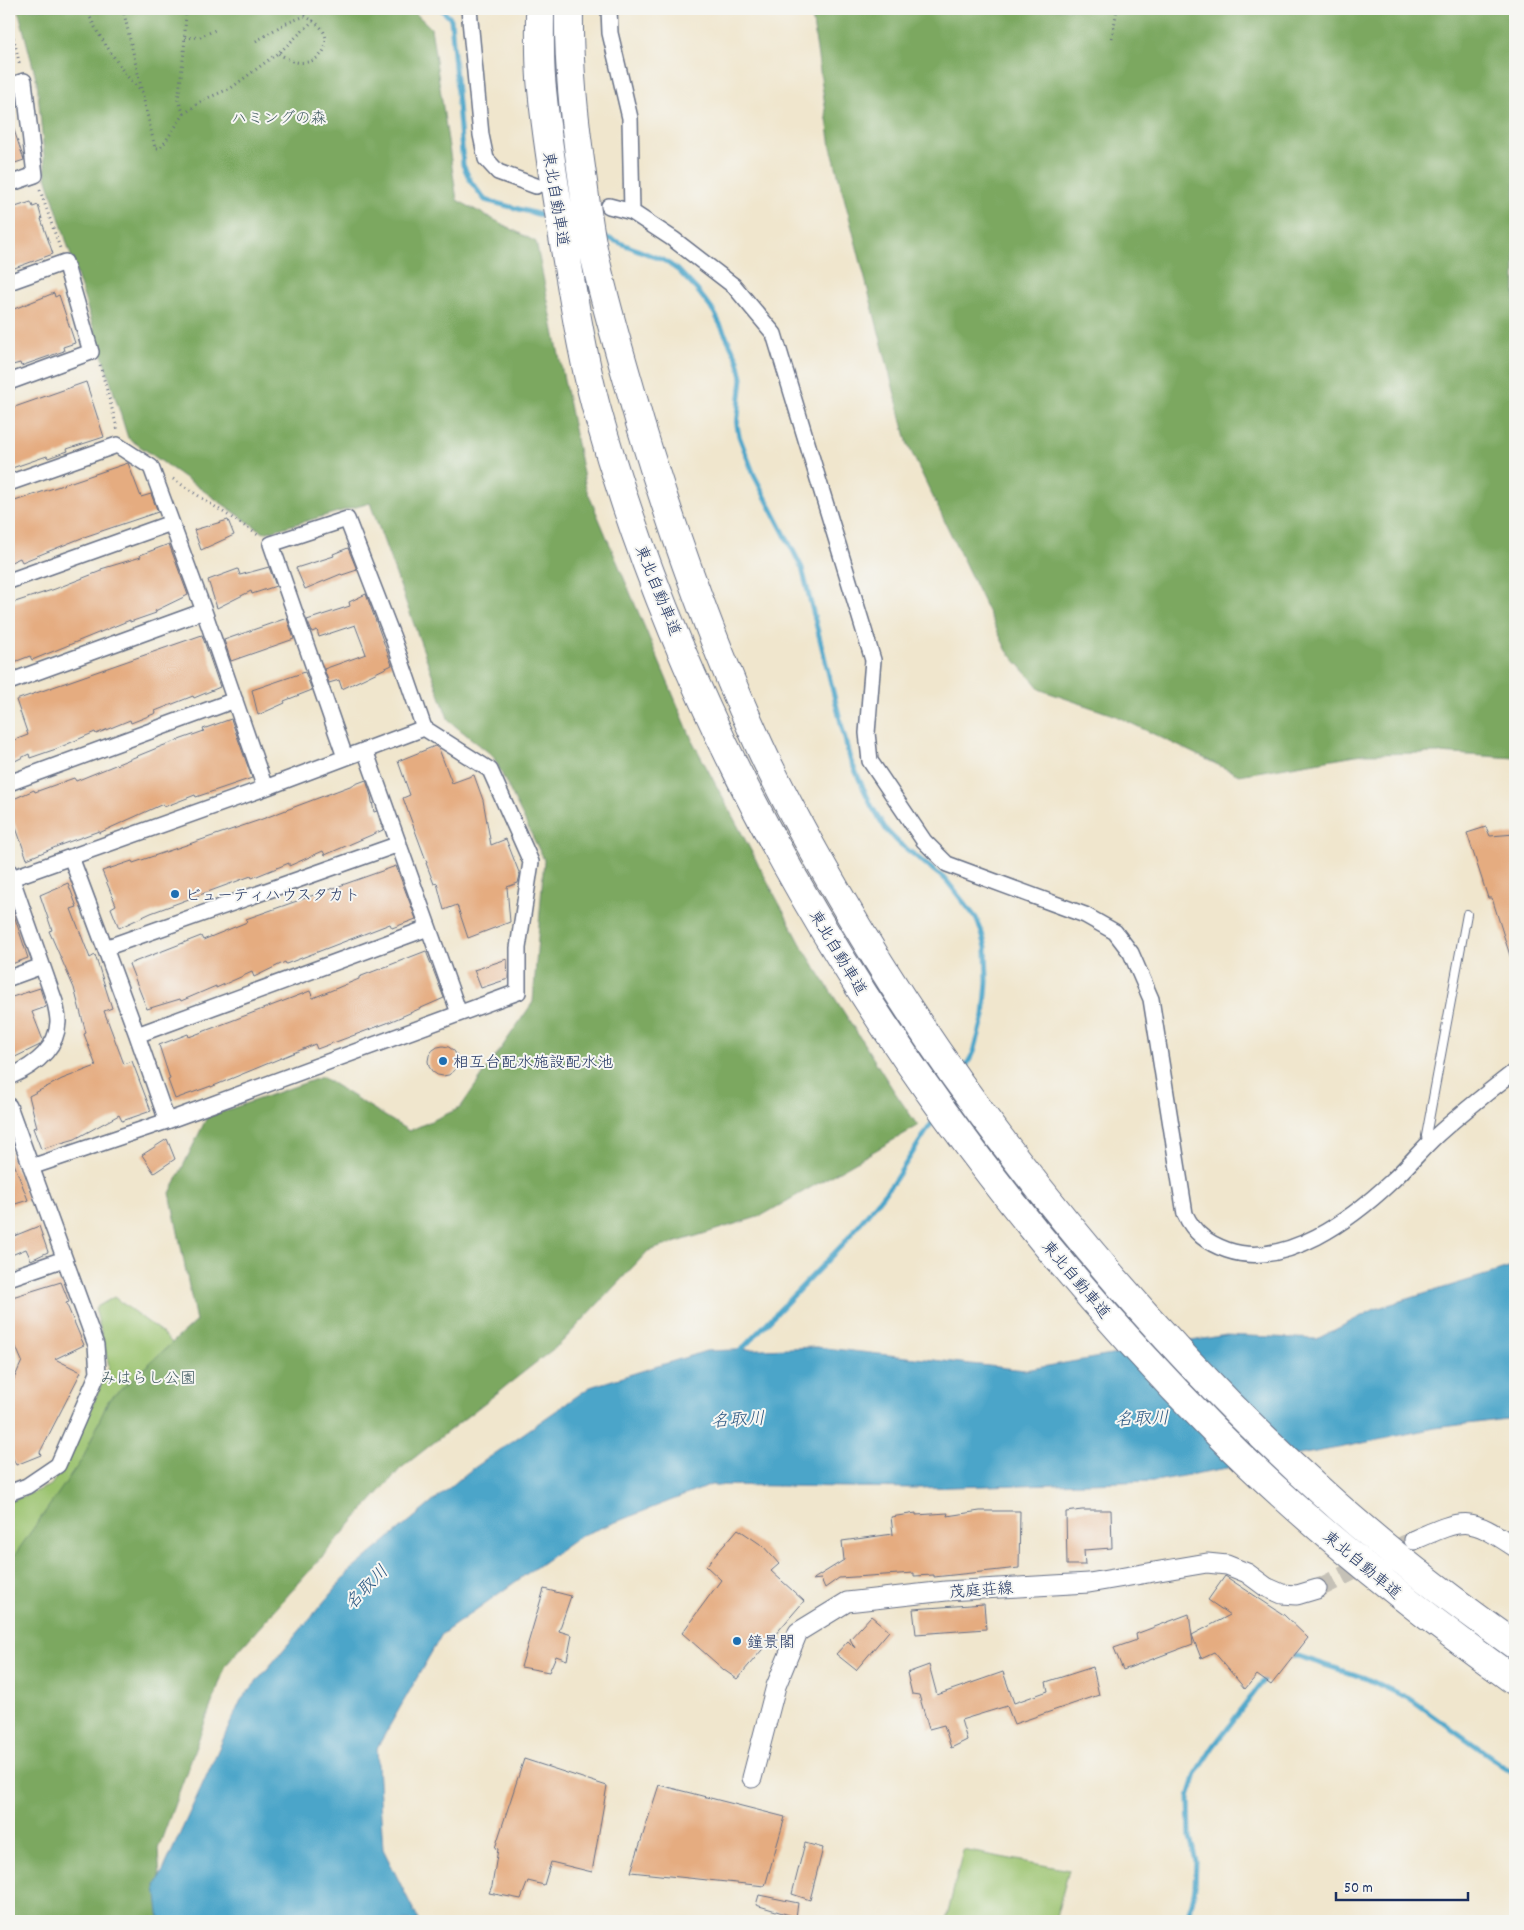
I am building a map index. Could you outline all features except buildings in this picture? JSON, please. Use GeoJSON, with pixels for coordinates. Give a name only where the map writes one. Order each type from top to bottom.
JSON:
{"type":"FeatureCollection","features":[{"type":"Feature","properties":{"kind":"highway","name":"東北自動車道"},"geometry":{"type":"LineString","coordinates":[[540,9],[541,84],[556,203],[572,293],[597,410],[621,491],[654,581],[684,654],[730,756],[778,852],[845,964],[928,1090],[1031,1225],[1082,1287],[1147,1360],[1288,1506],[1459,1641],[1515,1681]]}},
{"type":"Feature","properties":{"kind":"highway","name":"東北自動車道"},"geometry":{"type":"LineString","coordinates":[[569,9],[572,108],[598,207],[594,255],[606,305],[657,478],[717,647],[756,739],[807,841],[866,942],[909,1011],[946,1065],[1060,1217],[1099,1262],[1165,1337],[1231,1406],[1326,1497],[1515,1646]]}},
{"type":"Feature","properties":{"kind":"highway"},"geometry":{"type":"LineString","coordinates":[[1288,1506],[1385,1595],[1515,1699]]}},
{"type":"Feature","properties":{"kind":"highway"},"geometry":{"type":"LineString","coordinates":[[1375,1537],[1515,1632]]}},
{"type":"Feature","properties":{"kind":"street"},"geometry":{"type":"LineString","coordinates":[[470,9],[481,135],[486,159],[498,172],[536,186]]}},
{"type":"Feature","properties":{"kind":"street"},"geometry":{"type":"LineString","coordinates":[[610,9],[610,33],[630,118],[632,212]]}},
{"type":"Feature","properties":{"kind":"street"},"geometry":{"type":"LineString","coordinates":[[9,86],[24,81],[35,175],[9,184]]}},
{"type":"Feature","properties":{"kind":"street"},"geometry":{"type":"LineString","coordinates":[[598,207],[632,212],[673,239],[734,286],[774,334],[873,660],[867,733],[870,761],[924,841],[947,864],[1085,915],[1115,932],[1131,953],[1150,999],[1184,1206],[1188,1220],[1204,1240],[1239,1254],[1256,1255],[1285,1251],[1321,1235],[1354,1212],[1392,1180],[1428,1144],[1515,1071]]}},
{"type":"Feature","properties":{"kind":"street"},"geometry":{"type":"LineString","coordinates":[[9,282],[65,262],[91,352],[9,382]]}},
{"type":"Feature","properties":{"kind":"street"},"geometry":{"type":"LineString","coordinates":[[9,483],[117,445],[151,467],[204,611],[265,788]]}},
{"type":"Feature","properties":{"kind":"street"},"geometry":{"type":"LineString","coordinates":[[31,1167],[167,1121],[518,992],[518,948],[531,862],[490,770],[424,728],[393,638],[347,519],[271,544],[345,757]]}},
{"type":"Feature","properties":{"kind":"street"},"geometry":{"type":"LineString","coordinates":[[9,581],[171,523]]}},
{"type":"Feature","properties":{"kind":"street"},"geometry":{"type":"LineString","coordinates":[[9,682],[204,611]]}},
{"type":"Feature","properties":{"kind":"street"},"geometry":{"type":"LineString","coordinates":[[9,783],[235,700]]}},
{"type":"Feature","properties":{"kind":"street"},"geometry":{"type":"LineString","coordinates":[[9,1077],[25,1070],[44,1055],[55,1039],[58,1021],[56,1002],[10,876],[265,788],[424,728]]}},
{"type":"Feature","properties":{"kind":"street"},"geometry":{"type":"LineString","coordinates":[[365,750],[459,1013]]}},
{"type":"Feature","properties":{"kind":"street"},"geometry":{"type":"LineString","coordinates":[[104,948],[399,844]]}},
{"type":"Feature","properties":{"kind":"street"},"geometry":{"type":"LineString","coordinates":[[71,856],[167,1121]]}},
{"type":"Feature","properties":{"kind":"street"},"geometry":{"type":"LineString","coordinates":[[137,1036],[428,928]]}},
{"type":"Feature","properties":{"kind":"street"},"geometry":{"type":"LineString","coordinates":[[9,978],[42,966]]}},
{"type":"Feature","properties":{"kind":"street"},"geometry":{"type":"LineString","coordinates":[[9,1106],[96,1345],[98,1373],[58,1465],[27,1486],[9,1493]]}},
{"type":"Feature","properties":{"kind":"street"},"geometry":{"type":"LineString","coordinates":[[9,1278],[64,1259]]}},
{"type":"Feature","properties":{"kind":"street"},"geometry":{"type":"LineString","coordinates":[[1414,1540],[1458,1523],[1471,1523],[1483,1527],[1515,1547]]}},
{"type":"Feature","properties":{"kind":"street","name":"茂庭荘線"},"geometry":{"type":"LineString","coordinates":[[752,1778],[776,1686],[798,1632],[847,1602],[946,1591],[1090,1583],[1207,1563],[1227,1565],[1247,1573],[1266,1587],[1282,1594],[1297,1595],[1317,1589]]}},
{"type":"Feature","properties":{"kind":"lane"},"geometry":{"type":"LineString","coordinates":[[1428,1144],[1426,1136],[1467,914]]}},
{"type":"Feature","properties":{"kind":"path"},"geometry":{"type":"LineString","coordinates":[[86,9],[98,33],[124,74],[142,92]]}},
{"type":"Feature","properties":{"kind":"path"},"geometry":{"type":"LineString","coordinates":[[123,9],[155,148],[161,148],[184,114],[203,100],[232,88],[278,52],[312,21]]}},
{"type":"Feature","properties":{"kind":"path"},"geometry":{"type":"LineString","coordinates":[[184,114],[178,100],[186,9]]}},
{"type":"Feature","properties":{"kind":"path"},"geometry":{"type":"LineString","coordinates":[[1112,38],[1117,9]]}},
{"type":"Feature","properties":{"kind":"path"},"geometry":{"type":"LineString","coordinates":[[256,41],[284,24],[305,16],[321,26],[325,35],[325,48],[318,58],[309,63],[293,62],[278,52]]}},
{"type":"Feature","properties":{"kind":"path"},"geometry":{"type":"LineString","coordinates":[[9,18],[24,81]]}},
{"type":"Feature","properties":{"kind":"path"},"geometry":{"type":"LineString","coordinates":[[184,38],[200,37],[216,30]]}},
{"type":"Feature","properties":{"kind":"path"},"geometry":{"type":"LineString","coordinates":[[35,175],[65,262]]}},
{"type":"Feature","properties":{"kind":"path"},"geometry":{"type":"LineString","coordinates":[[91,352],[98,358],[119,433],[117,445]]}},
{"type":"Feature","properties":{"kind":"path"},"geometry":{"type":"LineString","coordinates":[[151,467],[177,481],[271,544]]}},
{"type":"Feature","properties":{"kind":"green space","name":"ハミングの森"},"geometry":{"type":"Polygon","coordinates":[[[18,9],[411,9],[431,28],[457,200],[536,242],[586,488],[693,742],[803,948],[918,1126],[761,1216],[648,1251],[561,1343],[400,1469],[226,1665],[158,1849],[163,1921],[9,1921],[9,1563],[83,1458],[108,1401],[196,1321],[170,1193],[207,1117],[322,1077],[409,1131],[460,1108],[533,1002],[544,860],[493,756],[449,721],[370,503],[264,533],[128,438],[46,176],[37,82],[18,9]]]}},
{"type":"Feature","properties":{"kind":"green space"},"geometry":{"type":"Polygon","coordinates":[[[811,9],[1515,9],[1515,758],[1438,753],[1362,754],[1239,775],[1116,716],[1041,690],[1007,651],[908,445],[831,147],[811,9]]]}},
{"type":"Feature","properties":{"kind":"green space","name":"みはらし公園"},"geometry":{"type":"Polygon","coordinates":[[[114,1297],[160,1331],[204,1374],[9,1604],[9,1502],[51,1485],[71,1455],[109,1366],[95,1308],[114,1297]]]}},
{"type":"Feature","properties":{"kind":"green space"},"geometry":{"type":"Polygon","coordinates":[[[963,1850],[1069,1870],[1055,1921],[946,1921],[963,1850]]]}},
{"type":"Feature","properties":{"kind":"water","name":"名取川"},"geometry":{"type":"Polygon","coordinates":[[[1515,1266],[1515,1418],[1435,1428],[1349,1446],[1155,1481],[918,1488],[711,1485],[580,1536],[442,1634],[377,1748],[383,1849],[419,1921],[160,1921],[156,1886],[241,1700],[349,1572],[467,1473],[590,1387],[706,1351],[816,1347],[1025,1370],[1226,1335],[1317,1339],[1375,1309],[1515,1266]]]}},
{"type":"Feature","properties":{"kind":"waterway"},"geometry":{"type":"LineString","coordinates":[[441,9],[451,19],[463,165],[471,182],[485,200],[552,218]]}},
{"type":"Feature","properties":{"kind":"waterway"},"geometry":{"type":"LineString","coordinates":[[598,234],[665,261],[679,271],[714,312],[738,360],[742,378],[737,425],[739,436],[754,475],[802,568],[850,759],[872,807],[887,831],[899,843],[946,880],[976,918],[981,930],[986,947],[987,982],[984,1016],[974,1052],[962,1073]]}},
{"type":"Feature","properties":{"kind":"waterway"},"geometry":{"type":"LineString","coordinates":[[738,1353],[844,1243],[895,1180],[937,1115]]}},
{"type":"Feature","properties":{"kind":"waterway"},"geometry":{"type":"LineString","coordinates":[[1288,1657],[1298,1656],[1365,1678],[1412,1700],[1515,1774]]}},
{"type":"Feature","properties":{"kind":"waterway"},"geometry":{"type":"LineString","coordinates":[[1188,1921],[1195,1888],[1196,1861],[1190,1837],[1189,1797],[1196,1774],[1213,1747],[1267,1676]]}},
{"type":"Feature","properties":{"kind":"tunnel"},"geometry":{"type":"LineString","coordinates":[[1317,1589],[1414,1540]]}},
{"type":"Feature","properties":{"kind":"place","name":"ビューティハウスタカト"},"geometry":{"type":"Point","coordinates":[175,894]}},
{"type":"Feature","properties":{"kind":"place","name":"相互台配水施設配水池"},"geometry":{"type":"Point","coordinates":[443,1061]}},
{"type":"Feature","properties":{"kind":"place","name":"鐘景閣"},"geometry":{"type":"Point","coordinates":[737,1641]}}]}
